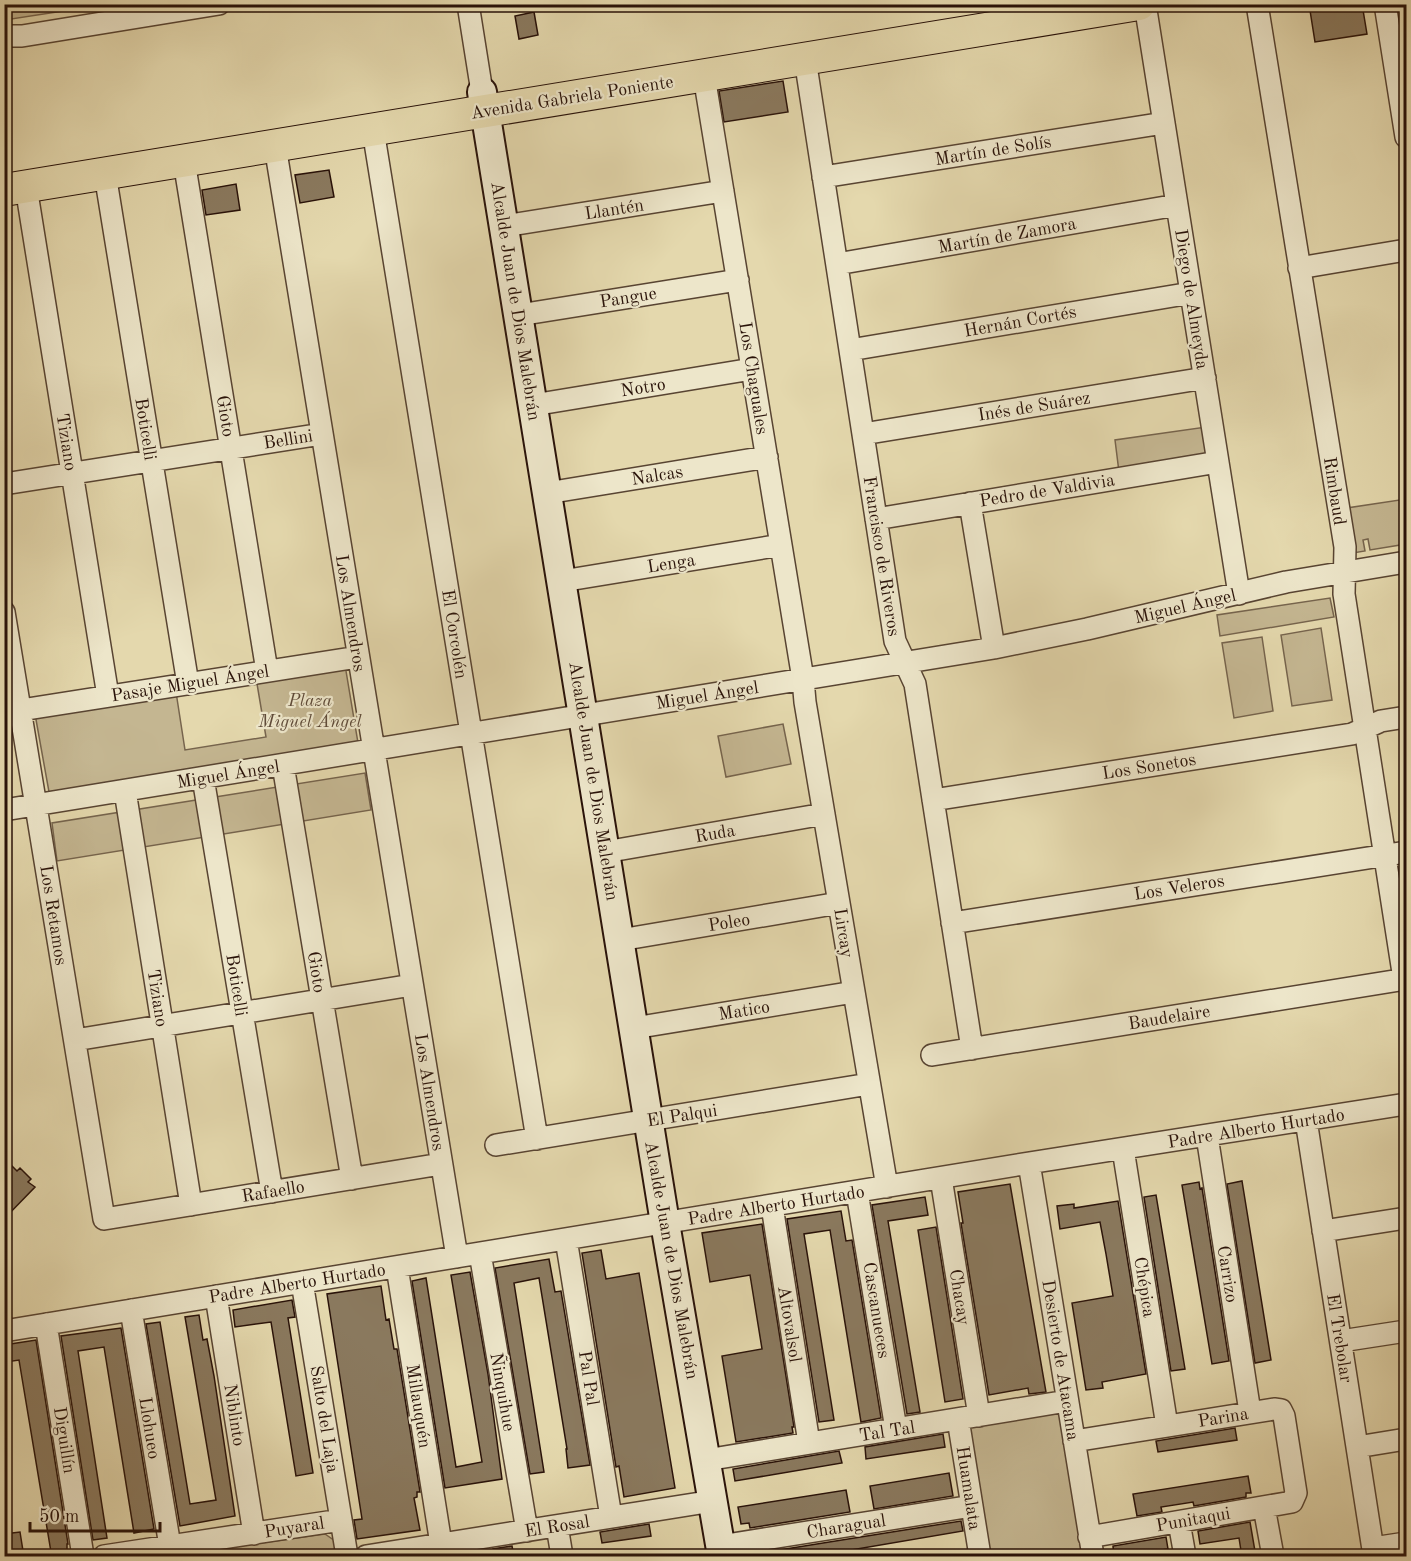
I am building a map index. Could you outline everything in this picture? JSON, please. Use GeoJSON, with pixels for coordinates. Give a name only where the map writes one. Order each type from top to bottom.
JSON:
{"type":"FeatureCollection","features":[{"type":"Feature","properties":{"kind":"main road","name":"Avenida Gabriela Poniente"},"geometry":{"type":"LineString","coordinates":[[12,182],[484,102],[1018,4]]}},
{"type":"Feature","properties":{"kind":"main road","name":"Avenida Gabriela Poniente"},"geometry":{"type":"LineString","coordinates":[[12,182],[105,174],[373,130],[484,102],[704,76],[1139,4]]}},
{"type":"Feature","properties":{"kind":"street"},"geometry":{"type":"LineString","coordinates":[[4,36],[22,36],[219,4]]}},
{"type":"Feature","properties":{"kind":"street","name":"Alcalde Juan de Dios Malebrán"},"geometry":{"type":"LineString","coordinates":[[468,4],[665,1223],[721,1551]]}},
{"type":"Feature","properties":{"kind":"street","name":"Diego de Almeyda"},"geometry":{"type":"LineString","coordinates":[[1145,4],[1239,594]]}},
{"type":"Feature","properties":{"kind":"street","name":"Rimbaud"},"geometry":{"type":"LineString","coordinates":[[1257,4],[1344,548],[1344,594],[1405,979]]}},
{"type":"Feature","properties":{"kind":"street"},"geometry":{"type":"LineString","coordinates":[[1385,4],[1407,136]]}},
{"type":"Feature","properties":{"kind":"street","name":"Francisco de Riveros"},"geometry":{"type":"LineString","coordinates":[[805,59],[895,641],[915,684],[972,1049]]}},
{"type":"Feature","properties":{"kind":"street","name":"Los Chaguales"},"geometry":{"type":"LineString","coordinates":[[704,76],[803,679]]}},
{"type":"Feature","properties":{"kind":"street","name":"Martín de Solís"},"geometry":{"type":"LineString","coordinates":[[823,177],[1164,123]]}},
{"type":"Feature","properties":{"kind":"street","name":"El Corcolén"},"geometry":{"type":"LineString","coordinates":[[373,130],[537,1139]]}},
{"type":"Feature","properties":{"kind":"street","name":"Los Almendros"},"geometry":{"type":"LineString","coordinates":[[275,146],[457,1257]]}},
{"type":"Feature","properties":{"kind":"street","name":"Gioto"},"geometry":{"type":"LineString","coordinates":[[184,161],[267,671]]}},
{"type":"Feature","properties":{"kind":"street","name":"Boticelli"},"geometry":{"type":"LineString","coordinates":[[105,174],[188,684]]}},
{"type":"Feature","properties":{"kind":"street","name":"Tiziano"},"geometry":{"type":"LineString","coordinates":[[12,182],[72,473],[108,696]]}},
{"type":"Feature","properties":{"kind":"street","name":"Llantén"},"geometry":{"type":"LineString","coordinates":[[504,226],[723,191]]}},
{"type":"Feature","properties":{"kind":"street","name":"Martín de Zamora"},"geometry":{"type":"LineString","coordinates":[[837,264],[1177,205]]}},
{"type":"Feature","properties":{"kind":"street"},"geometry":{"type":"LineString","coordinates":[[1299,268],[1407,250]]}},
{"type":"Feature","properties":{"kind":"street","name":"Pangue"},"geometry":{"type":"LineString","coordinates":[[519,315],[738,280]]}},
{"type":"Feature","properties":{"kind":"street","name":"Hernán Cortés"},"geometry":{"type":"LineString","coordinates":[[850,350],[1191,293]]}},
{"type":"Feature","properties":{"kind":"street","name":"Notro"},"geometry":{"type":"LineString","coordinates":[[533,405],[752,369]]}},
{"type":"Feature","properties":{"kind":"street","name":"Inés de Suárez"},"geometry":{"type":"LineString","coordinates":[[863,434],[1205,378]]}},
{"type":"Feature","properties":{"kind":"street","name":"Bellini"},"geometry":{"type":"LineString","coordinates":[[4,484],[322,434]]}},
{"type":"Feature","properties":{"kind":"street","name":"Nalcas"},"geometry":{"type":"LineString","coordinates":[[548,493],[767,457]]}},
{"type":"Feature","properties":{"kind":"street","name":"Pedro de Valdivia"},"geometry":{"type":"LineString","coordinates":[[876,519],[1218,462]]}},
{"type":"Feature","properties":{"kind":"street"},"geometry":{"type":"LineString","coordinates":[[970,503],[994,648]]}},
{"type":"Feature","properties":{"kind":"street","name":"Lenga"},"geometry":{"type":"LineString","coordinates":[[562,581],[781,545]]}},
{"type":"Feature","properties":{"kind":"street","name":"Miguel Ángel"},"geometry":{"type":"LineString","coordinates":[[4,810],[994,648],[1344,572],[1407,562]]}},
{"type":"Feature","properties":{"kind":"street","name":"Los Retamos"},"geometry":{"type":"LineString","coordinates":[[4,612],[104,1219]]}},
{"type":"Feature","properties":{"kind":"street","name":"Pasaje Miguel Ángel"},"geometry":{"type":"LineString","coordinates":[[21,710],[358,657]]}},
{"type":"Feature","properties":{"kind":"street","name":"Lircay"},"geometry":{"type":"LineString","coordinates":[[803,679],[886,1187]]}},
{"type":"Feature","properties":{"kind":"street","name":"Los Sonetos"},"geometry":{"type":"LineString","coordinates":[[933,800],[1352,734],[1381,721],[1407,717]]}},
{"type":"Feature","properties":{"kind":"street","name":"Gioto"},"geometry":{"type":"LineString","coordinates":[[283,765],[352,1179]]}},
{"type":"Feature","properties":{"kind":"street","name":"Boticelli"},"geometry":{"type":"LineString","coordinates":[[202,778],[272,1192]]}},
{"type":"Feature","properties":{"kind":"street","name":"Tiziano"},"geometry":{"type":"LineString","coordinates":[[125,791],[191,1205]]}},
{"type":"Feature","properties":{"kind":"street","name":"Ruda"},"geometry":{"type":"LineString","coordinates":[[605,852],[824,814]]}},
{"type":"Feature","properties":{"kind":"street","name":"Los Veleros"},"geometry":{"type":"LineString","coordinates":[[952,923],[1407,852]]}},
{"type":"Feature","properties":{"kind":"street","name":"Poleo"},"geometry":{"type":"LineString","coordinates":[[620,940],[839,903]]}},
{"type":"Feature","properties":{"kind":"street","name":"Baudelaire"},"geometry":{"type":"LineString","coordinates":[[932,1055],[1405,979]]}},
{"type":"Feature","properties":{"kind":"street"},"geometry":{"type":"LineString","coordinates":[[75,1040],[412,985]]}},
{"type":"Feature","properties":{"kind":"street","name":"Matico"},"geometry":{"type":"LineString","coordinates":[[634,1028],[854,992]]}},
{"type":"Feature","properties":{"kind":"street","name":"El Palqui"},"geometry":{"type":"LineString","coordinates":[[496,1145],[869,1084]]}},
{"type":"Feature","properties":{"kind":"street","name":"Padre Alberto Hurtado"},"geometry":{"type":"LineString","coordinates":[[4,1331],[1029,1163],[1407,1104]]}},
{"type":"Feature","properties":{"kind":"street","name":"El Trebolar"},"geometry":{"type":"LineString","coordinates":[[1306,1120],[1373,1552]]}},
{"type":"Feature","properties":{"kind":"street","name":"Carrizo"},"geometry":{"type":"LineString","coordinates":[[1207,1136],[1250,1413]]}},
{"type":"Feature","properties":{"kind":"street","name":"Chépica"},"geometry":{"type":"LineString","coordinates":[[1123,1149],[1167,1426]]}},
{"type":"Feature","properties":{"kind":"street","name":"Desierto de Atacama"},"geometry":{"type":"LineString","coordinates":[[1029,1163],[1091,1547]]}},
{"type":"Feature","properties":{"kind":"street","name":"Rafaello"},"geometry":{"type":"LineString","coordinates":[[104,1219],[441,1164]]}},
{"type":"Feature","properties":{"kind":"street","name":"Chacay"},"geometry":{"type":"LineString","coordinates":[[940,1178],[980,1416]]}},
{"type":"Feature","properties":{"kind":"street","name":"Cascanueces"},"geometry":{"type":"LineString","coordinates":[[857,1192],[896,1429]]}},
{"type":"Feature","properties":{"kind":"street","name":"Altovalsol"},"geometry":{"type":"LineString","coordinates":[[772,1206],[809,1443]]}},
{"type":"Feature","properties":{"kind":"street"},"geometry":{"type":"LineString","coordinates":[[1323,1232],[1407,1218]]}},
{"type":"Feature","properties":{"kind":"street","name":"Pal Pal"},"geometry":{"type":"LineString","coordinates":[[566,1239],[611,1517]]}},
{"type":"Feature","properties":{"kind":"street","name":"Ñinquihue"},"geometry":{"type":"LineString","coordinates":[[480,1253],[527,1531]]}},
{"type":"Feature","properties":{"kind":"street","name":"Millauquén"},"geometry":{"type":"LineString","coordinates":[[397,1267],[441,1544]]}},
{"type":"Feature","properties":{"kind":"street","name":"Salto del Laja"},"geometry":{"type":"LineString","coordinates":[[303,1282],[347,1557]]}},
{"type":"Feature","properties":{"kind":"street","name":"Niblinto"},"geometry":{"type":"LineString","coordinates":[[216,1296],[254,1534]]}},
{"type":"Feature","properties":{"kind":"street","name":"Llohueo"},"geometry":{"type":"LineString","coordinates":[[131,1310],[170,1546]]}},
{"type":"Feature","properties":{"kind":"street","name":"Diguillín"},"geometry":{"type":"LineString","coordinates":[[46,1324],[83,1557]]}},
{"type":"Feature","properties":{"kind":"street"},"geometry":{"type":"LineString","coordinates":[[1341,1341],[1407,1330]]}},
{"type":"Feature","properties":{"kind":"street","name":"Tal Tal"},"geometry":{"type":"LineString","coordinates":[[706,1460],[1067,1401]]}},
{"type":"Feature","properties":{"kind":"street","name":"Parina"},"geometry":{"type":"LineString","coordinates":[[1074,1441],[1277,1408],[1283,1412],[1296,1493],[1295,1499]]}},
{"type":"Feature","properties":{"kind":"street","name":"Huamalata"},"geometry":{"type":"LineString","coordinates":[[958,1419],[980,1557]]}},
{"type":"Feature","properties":{"kind":"street"},"geometry":{"type":"LineString","coordinates":[[1357,1447],[1407,1439]]}},
{"type":"Feature","properties":{"kind":"street","name":"Punitaqui"},"geometry":{"type":"LineString","coordinates":[[1091,1547],[1179,1521],[1264,1507],[1295,1499]]}},
{"type":"Feature","properties":{"kind":"street","name":"El Rosal"},"geometry":{"type":"LineString","coordinates":[[366,1557],[713,1501]]}},
{"type":"Feature","properties":{"kind":"street","name":"Charagual"},"geometry":{"type":"LineString","coordinates":[[721,1551],[972,1506]]}},
{"type":"Feature","properties":{"kind":"street"},"geometry":{"type":"LineString","coordinates":[[1264,1507],[1272,1557]]}},
{"type":"Feature","properties":{"kind":"street","name":"Puyaral"},"geometry":{"type":"LineString","coordinates":[[105,1557],[170,1546],[207,1549],[254,1534],[341,1520]]}},
{"type":"Feature","properties":{"kind":"street"},"geometry":{"type":"LineString","coordinates":[[1179,1521],[1185,1557]]}},
{"type":"Feature","properties":{"kind":"street"},"geometry":{"type":"LineString","coordinates":[[557,1526],[562,1557]]}},
{"type":"Feature","properties":{"kind":"street"},"geometry":{"type":"LineString","coordinates":[[1373,1552],[1407,1543]]}},
{"type":"Feature","properties":{"kind":"green space"},"geometry":{"type":"Polygon","coordinates":[[[5,4],[102,4],[102,5],[5,20],[5,4]]]}},
{"type":"Feature","properties":{"kind":"green space"},"geometry":{"type":"Polygon","coordinates":[[[1206,427],[1210,458],[1119,472],[1115,440],[1206,427]]]}},
{"type":"Feature","properties":{"kind":"green space"},"geometry":{"type":"Polygon","coordinates":[[[1406,499],[1406,544],[1370,550],[1368,539],[1363,540],[1365,551],[1353,553],[1347,508],[1406,499]]]}},
{"type":"Feature","properties":{"kind":"green space"},"geometry":{"type":"Polygon","coordinates":[[[1330,598],[1334,617],[1220,636],[1217,615],[1330,598]]]}},
{"type":"Feature","properties":{"kind":"green space"},"geometry":{"type":"Polygon","coordinates":[[[1321,628],[1332,700],[1292,706],[1281,635],[1321,628]]]}},
{"type":"Feature","properties":{"kind":"green space"},"geometry":{"type":"Polygon","coordinates":[[[1262,637],[1273,711],[1234,718],[1222,643],[1262,637]]]}},
{"type":"Feature","properties":{"kind":"green space","name":"Plaza Miguel Ángel"},"geometry":{"type":"Polygon","coordinates":[[[345,665],[358,743],[49,792],[35,714],[176,692],[185,750],[266,737],[256,678],[345,665]]]}},
{"type":"Feature","properties":{"kind":"green space"},"geometry":{"type":"Polygon","coordinates":[[[783,724],[791,764],[726,777],[718,736],[783,724]]]}},
{"type":"Feature","properties":{"kind":"green space"},"geometry":{"type":"Polygon","coordinates":[[[365,773],[371,810],[57,861],[52,823],[365,773]]]}},
{"type":"Feature","properties":{"kind":"green space"},"geometry":{"type":"Polygon","coordinates":[[[1060,1412],[1082,1556],[986,1556],[966,1426],[1060,1412]]]}},
{"type":"Feature","properties":{"kind":"green space"},"geometry":{"type":"Polygon","coordinates":[[[325,1534],[335,1541],[337,1556],[214,1556],[218,1549],[325,1534]]]}},
{"type":"Feature","properties":{"kind":"building"},"geometry":{"type":"Polygon","coordinates":[[[1309,4],[1362,4],[1367,34],[1315,42],[1309,4]]]}},
{"type":"Feature","properties":{"kind":"building"},"geometry":{"type":"Polygon","coordinates":[[[534,12],[538,35],[519,39],[515,16],[534,12]]]}},
{"type":"Feature","properties":{"kind":"building"},"geometry":{"type":"Polygon","coordinates":[[[783,81],[788,112],[724,122],[719,91],[783,81]]]}},
{"type":"Feature","properties":{"kind":"building"},"geometry":{"type":"Polygon","coordinates":[[[329,170],[334,197],[300,203],[295,175],[329,170]]]}},
{"type":"Feature","properties":{"kind":"building"},"geometry":{"type":"Polygon","coordinates":[[[236,184],[240,210],[206,215],[202,190],[236,184]]]}},
{"type":"Feature","properties":{"kind":"building"},"geometry":{"type":"Polygon","coordinates":[[[11,1165],[17,1171],[20,1168],[31,1179],[28,1182],[35,1187],[4,1219],[4,1171],[11,1165]]]}},
{"type":"Feature","properties":{"kind":"building"},"geometry":{"type":"Polygon","coordinates":[[[1242,1181],[1271,1360],[1255,1363],[1227,1184],[1242,1181]]]}},
{"type":"Feature","properties":{"kind":"building"},"geometry":{"type":"Polygon","coordinates":[[[1199,1182],[1200,1189],[1202,1188],[1229,1361],[1212,1364],[1182,1185],[1199,1182]]]}},
{"type":"Feature","properties":{"kind":"building"},"geometry":{"type":"Polygon","coordinates":[[[1010,1184],[1046,1392],[1029,1394],[1028,1388],[989,1395],[958,1192],[1010,1184]]]}},
{"type":"Feature","properties":{"kind":"building"},"geometry":{"type":"Polygon","coordinates":[[[1156,1195],[1185,1369],[1171,1371],[1144,1197],[1156,1195]]]}},
{"type":"Feature","properties":{"kind":"building"},"geometry":{"type":"Polygon","coordinates":[[[925,1197],[928,1215],[888,1221],[920,1412],[907,1414],[872,1205],[925,1197]]]}},
{"type":"Feature","properties":{"kind":"building"},"geometry":{"type":"Polygon","coordinates":[[[1118,1201],[1146,1374],[1102,1382],[1103,1388],[1086,1390],[1072,1303],[1113,1296],[1100,1222],[1060,1229],[1057,1206],[1074,1204],[1074,1208],[1118,1201]]]}},
{"type":"Feature","properties":{"kind":"building"},"geometry":{"type":"Polygon","coordinates":[[[841,1211],[846,1241],[852,1240],[881,1418],[861,1422],[830,1230],[804,1234],[834,1420],[819,1422],[787,1219],[841,1211]]]}},
{"type":"Feature","properties":{"kind":"building"},"geometry":{"type":"Polygon","coordinates":[[[762,1224],[794,1427],[792,1427],[793,1433],[736,1442],[722,1356],[762,1349],[750,1275],[710,1282],[702,1233],[762,1224]]]}},
{"type":"Feature","properties":{"kind":"building"},"geometry":{"type":"Polygon","coordinates":[[[936,1227],[963,1399],[945,1402],[918,1230],[936,1227]]]}},
{"type":"Feature","properties":{"kind":"building"},"geometry":{"type":"Polygon","coordinates":[[[601,1250],[606,1279],[639,1273],[675,1488],[624,1497],[619,1466],[616,1467],[582,1253],[601,1250]]]}},
{"type":"Feature","properties":{"kind":"building"},"geometry":{"type":"Polygon","coordinates":[[[549,1259],[555,1292],[561,1291],[590,1465],[568,1468],[567,1449],[539,1278],[514,1283],[544,1472],[530,1474],[495,1268],[549,1259]]]}},
{"type":"Feature","properties":{"kind":"building"},"geometry":{"type":"Polygon","coordinates":[[[470,1272],[488,1374],[502,1479],[445,1488],[412,1281],[426,1278],[456,1467],[482,1462],[451,1275],[470,1272]]]}},
{"type":"Feature","properties":{"kind":"building"},"geometry":{"type":"Polygon","coordinates":[[[381,1286],[386,1320],[389,1319],[394,1349],[397,1349],[420,1492],[417,1492],[417,1497],[414,1498],[420,1530],[357,1539],[354,1520],[362,1519],[327,1294],[381,1286]]]}},
{"type":"Feature","properties":{"kind":"building"},"geometry":{"type":"Polygon","coordinates":[[[292,1300],[295,1317],[288,1318],[313,1473],[296,1476],[271,1322],[235,1327],[233,1310],[292,1300]]]}},
{"type":"Feature","properties":{"kind":"building"},"geometry":{"type":"Polygon","coordinates":[[[199,1315],[203,1340],[207,1339],[214,1376],[235,1516],[180,1526],[146,1324],[160,1322],[190,1504],[216,1500],[185,1317],[199,1315]]]}},
{"type":"Feature","properties":{"kind":"building"},"geometry":{"type":"Polygon","coordinates":[[[121,1328],[154,1529],[134,1533],[104,1347],[78,1351],[107,1538],[93,1540],[61,1336],[121,1328]]]}},
{"type":"Feature","properties":{"kind":"building"},"geometry":{"type":"Polygon","coordinates":[[[36,1340],[68,1544],[67,1550],[51,1552],[19,1360],[6,1362],[4,1350],[4,1345],[36,1340]]]}},
{"type":"Feature","properties":{"kind":"building"},"geometry":{"type":"Polygon","coordinates":[[[1235,1428],[1237,1440],[1158,1452],[1156,1441],[1235,1428]]]}},
{"type":"Feature","properties":{"kind":"building"},"geometry":{"type":"Polygon","coordinates":[[[943,1434],[945,1447],[866,1459],[865,1447],[943,1434]]]}},
{"type":"Feature","properties":{"kind":"building"},"geometry":{"type":"Polygon","coordinates":[[[839,1451],[842,1463],[735,1481],[733,1469],[839,1451]]]}},
{"type":"Feature","properties":{"kind":"building"},"geometry":{"type":"Polygon","coordinates":[[[949,1473],[953,1496],[874,1509],[870,1486],[949,1473]]]}},
{"type":"Feature","properties":{"kind":"building"},"geometry":{"type":"Polygon","coordinates":[[[1248,1476],[1251,1493],[1246,1493],[1246,1497],[1194,1506],[1193,1502],[1161,1507],[1162,1512],[1137,1516],[1133,1494],[1248,1476]]]}},
{"type":"Feature","properties":{"kind":"building"},"geometry":{"type":"Polygon","coordinates":[[[846,1490],[850,1512],[750,1528],[749,1523],[741,1524],[738,1507],[846,1490]]]}},
{"type":"Feature","properties":{"kind":"building"},"geometry":{"type":"Polygon","coordinates":[[[961,1521],[963,1531],[810,1557],[754,1557],[754,1554],[961,1521]]]}},
{"type":"Feature","properties":{"kind":"building"},"geometry":{"type":"Polygon","coordinates":[[[1250,1522],[1256,1557],[1242,1557],[1239,1538],[1200,1544],[1198,1531],[1250,1522]]]}},
{"type":"Feature","properties":{"kind":"building"},"geometry":{"type":"Polygon","coordinates":[[[649,1524],[651,1536],[602,1543],[600,1532],[649,1524]]]}},
{"type":"Feature","properties":{"kind":"building"},"geometry":{"type":"Polygon","coordinates":[[[20,1532],[23,1551],[6,1554],[4,1534],[20,1532]]]}},
{"type":"Feature","properties":{"kind":"building"},"geometry":{"type":"Polygon","coordinates":[[[1166,1537],[1168,1549],[1114,1557],[1113,1546],[1166,1537]]]}},
{"type":"Feature","properties":{"kind":"building"},"geometry":{"type":"Polygon","coordinates":[[[512,1546],[514,1557],[494,1557],[493,1549],[512,1546]]]}}]}
